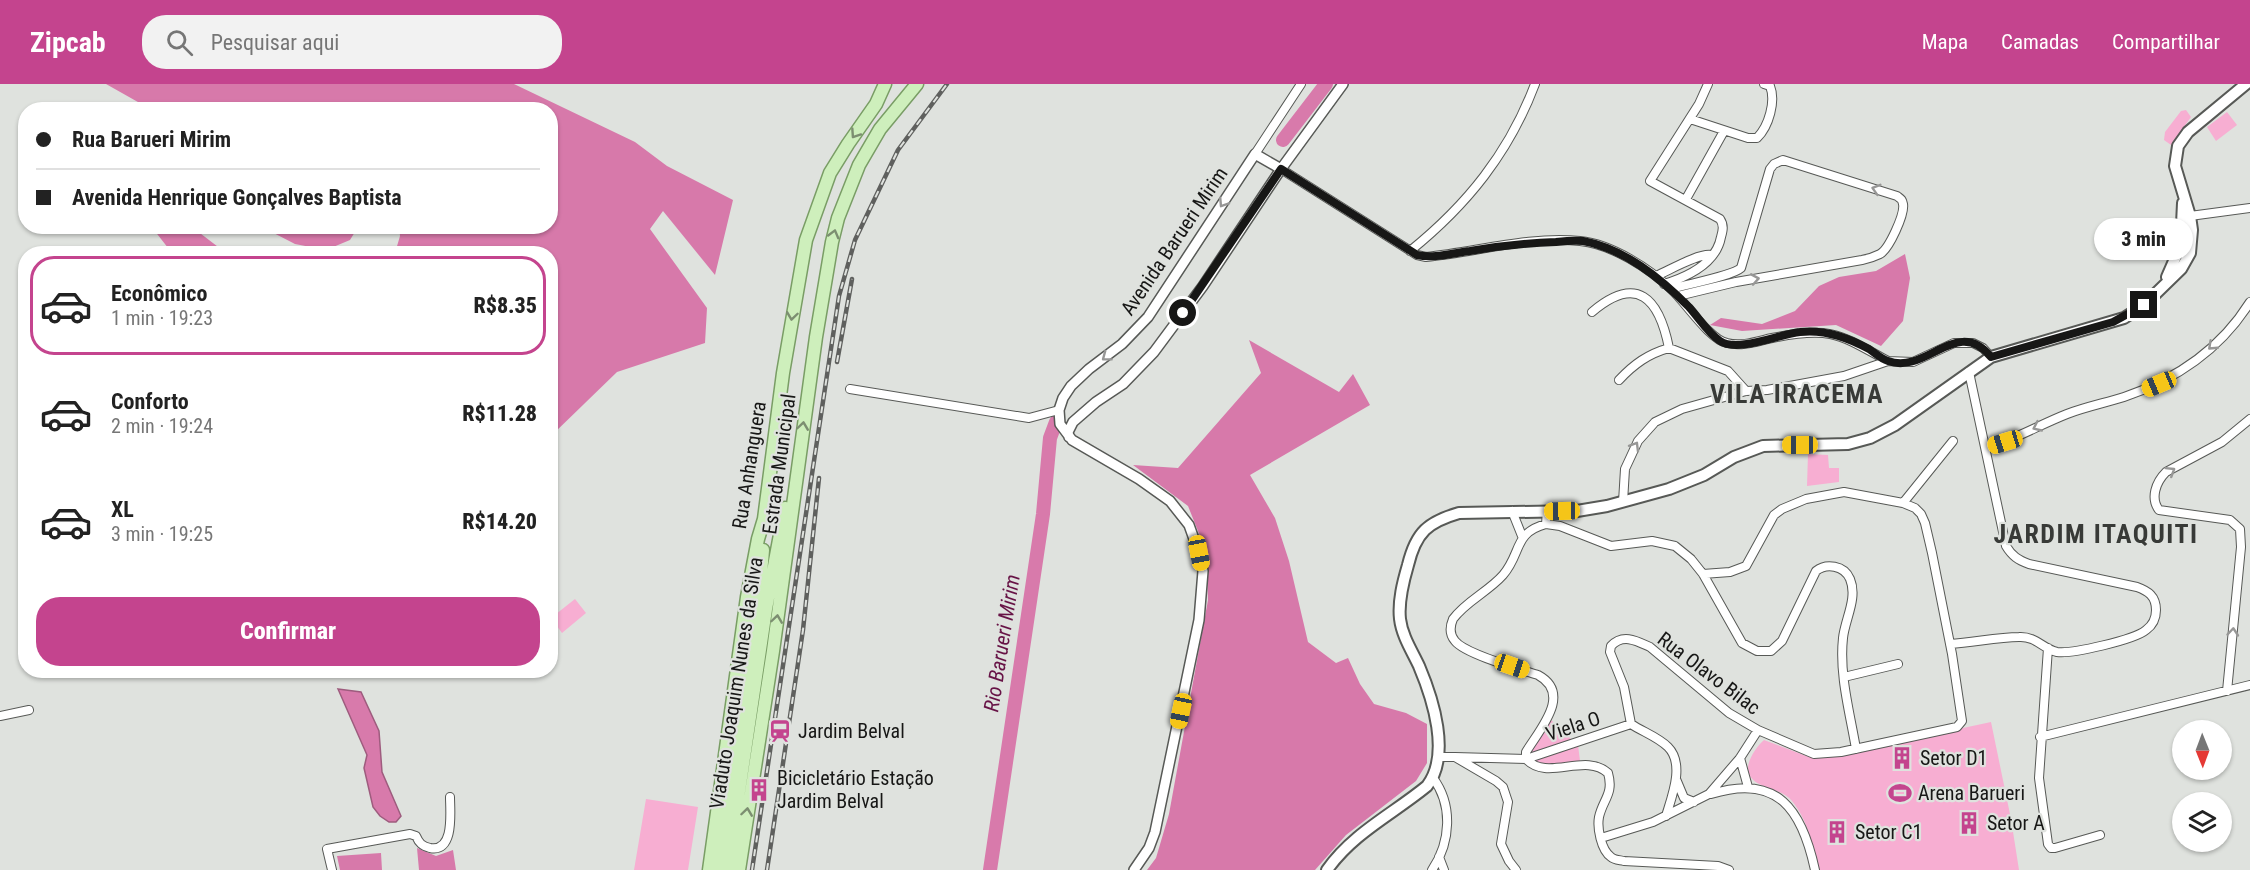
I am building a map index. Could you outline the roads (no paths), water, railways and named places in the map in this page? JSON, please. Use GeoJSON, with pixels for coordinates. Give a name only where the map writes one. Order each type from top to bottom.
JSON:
{"type":"FeatureCollection","features":[{"type":"Feature","properties":{"kind":"main road","name":"Rua Anhanguera"},"geometry":{"type":"LineString","coordinates":[[709,870],[747,597],[764,519],[783,373],[806,240],[831,173],[843,150],[876,104],[885,84]]}},
{"type":"Feature","properties":{"kind":"main road","name":"Estrada Municipal"},"geometry":{"type":"LineString","coordinates":[[739,870],[826,271],[838,218],[859,165],[880,129],[917,84]]}},
{"type":"Feature","properties":{"kind":"main road"},"geometry":{"type":"LineString","coordinates":[[1328,870],[1339,853],[1356,838],[1412,798],[1433,778],[1439,757],[1433,706],[1400,620],[1401,590],[1409,559],[1420,534],[1430,524],[1459,513],[1577,511],[1623,502],[1669,489],[1704,475],[1734,457],[1763,446],[1832,446],[1862,441],[1895,425],[1991,357],[2113,322],[2134,312],[2155,294],[2188,258],[2192,238],[2190,216],[2174,161],[2180,142],[2209,113],[2246,84]]}},
{"type":"Feature","properties":{"kind":"main road"},"geometry":{"type":"LineString","coordinates":[[2155,294],[2176,261],[2181,245],[2183,191]]}},
{"type":"Feature","properties":{"kind":"main road","name":"Viaduto Joaquim Nunes da Silva"},"geometry":{"type":"LineString","coordinates":[[732,870],[733,832],[766,609],[781,526],[791,483],[797,470]]}},
{"type":"Feature","properties":{"kind":"main road","name":"Viaduto Joaquim Nunes da Silva"},"geometry":{"type":"LineString","coordinates":[[721,870],[726,808],[758,603],[764,519]]}},
{"type":"Feature","properties":{"kind":"street","name":"Avenida Barueri Mirim"},"geometry":{"type":"LineString","coordinates":[[1059,410],[1071,386],[1122,344],[1148,317],[1301,84]]}},
{"type":"Feature","properties":{"kind":"street"},"geometry":{"type":"LineString","coordinates":[[1070,437],[1068,432],[1073,422],[1139,369],[1161,343],[1342,84]]}},
{"type":"Feature","properties":{"kind":"street"},"geometry":{"type":"LineString","coordinates":[[1410,251],[1452,214],[1489,171],[1524,114],[1535,84]]}},
{"type":"Feature","properties":{"kind":"street"},"geometry":{"type":"LineString","coordinates":[[1664,284],[1704,266],[1720,243],[1722,221],[1650,181],[1690,118],[1708,84]]}},
{"type":"Feature","properties":{"kind":"street"},"geometry":{"type":"LineString","coordinates":[[1690,118],[1724,131],[1748,138],[1757,138],[1769,117],[1772,96],[1770,86],[1764,84]]}},
{"type":"Feature","properties":{"kind":"street"},"geometry":{"type":"LineString","coordinates":[[1686,199],[1724,131]]}},
{"type":"Feature","properties":{"kind":"street"},"geometry":{"type":"LineString","coordinates":[[1255,154],[1410,251],[1426,257],[1506,244],[1582,241],[1628,258],[1656,276],[1678,296],[1710,332],[1725,343],[1746,344],[1799,332],[1821,332],[1851,340],[1888,362]]}},
{"type":"Feature","properties":{"kind":"street"},"geometry":{"type":"LineString","coordinates":[[1671,289],[1739,271],[1743,265],[1770,169],[1779,161],[1783,160],[1898,196],[1901,200],[1903,210],[1901,216],[1889,244],[1880,254],[1862,260],[1736,282],[1678,296]]}},
{"type":"Feature","properties":{"kind":"street"},"geometry":{"type":"LineString","coordinates":[[2190,216],[2250,208]]}},
{"type":"Feature","properties":{"kind":"street"},"geometry":{"type":"LineString","coordinates":[[1656,276],[1698,256],[1711,255]]}},
{"type":"Feature","properties":{"kind":"street"},"geometry":{"type":"LineString","coordinates":[[1684,264],[1692,273]]}},
{"type":"Feature","properties":{"kind":"street"},"geometry":{"type":"LineString","coordinates":[[1733,273],[1736,282]]}},
{"type":"Feature","properties":{"kind":"street"},"geometry":{"type":"LineString","coordinates":[[1704,279],[1706,288]]}},
{"type":"Feature","properties":{"kind":"street"},"geometry":{"type":"LineString","coordinates":[[1592,312],[1618,294],[1627,293],[1644,297],[1656,307],[1666,332],[1669,348]]}},
{"type":"Feature","properties":{"kind":"street"},"geometry":{"type":"LineString","coordinates":[[1986,448],[2068,414],[2146,389],[2181,372],[2218,341],[2242,315],[2250,302]]}},
{"type":"Feature","properties":{"kind":"street"},"geometry":{"type":"LineString","coordinates":[[1623,502],[1624,476],[1628,459],[1648,428],[1655,422],[1682,409],[1746,392],[1844,376],[1888,362],[1913,362],[1949,345],[1964,342],[1980,345],[1991,357]]}},
{"type":"Feature","properties":{"kind":"street"},"geometry":{"type":"LineString","coordinates":[[1619,380],[1643,358],[1653,352],[1669,348],[1728,371],[1746,392]]}},
{"type":"Feature","properties":{"kind":"street"},"geometry":{"type":"LineString","coordinates":[[1703,574],[1730,572],[1746,566],[1774,515],[1782,508],[1806,499],[1844,492],[1904,503],[1921,514],[1925,523],[1950,644],[2022,637],[2039,641],[2059,652],[2077,651],[2140,634],[2154,620],[2155,602],[2147,591],[2029,564],[2015,557],[2006,546],[1969,372]]}},
{"type":"Feature","properties":{"kind":"street"},"geometry":{"type":"LineString","coordinates":[[850,389],[1029,417],[1059,410],[1060,424],[1077,445],[1139,479],[1170,501],[1189,525],[1203,572],[1196,640],[1155,832],[1149,848],[1134,870]]}},
{"type":"Feature","properties":{"kind":"street"},"geometry":{"type":"LineString","coordinates":[[2227,691],[2241,547],[2240,529],[2230,520],[2159,510],[2156,506],[2155,490],[2160,478],[2166,472],[2207,451],[2250,420]]}},
{"type":"Feature","properties":{"kind":"street"},"geometry":{"type":"LineString","coordinates":[[1904,503],[1953,441]]}},
{"type":"Feature","properties":{"kind":"street"},"geometry":{"type":"LineString","coordinates":[[1512,511],[1522,536]]}},
{"type":"Feature","properties":{"kind":"street"},"geometry":{"type":"LineString","coordinates":[[1545,524],[1547,511]]}},
{"type":"Feature","properties":{"kind":"street"},"geometry":{"type":"LineString","coordinates":[[1526,759],[1526,752],[1550,715],[1553,700],[1548,683],[1538,675],[1463,648],[1453,639],[1450,628],[1457,613],[1502,576],[1511,564],[1522,536],[1529,530],[1545,524],[1560,526],[1611,546],[1640,541],[1668,543],[1682,550],[1703,574],[1742,643],[1757,651],[1764,652],[1776,648],[1782,641],[1809,580],[1822,566],[1837,567],[1844,571],[1852,584],[1852,602],[1843,638],[1844,676],[1856,749]]}},
{"type":"Feature","properties":{"kind":"street","name":"Rua Olavo Bilac"},"geometry":{"type":"LineString","coordinates":[[1631,724],[1624,687],[1611,658],[1611,646],[1614,642],[1627,639],[1650,647],[1729,712],[1758,730],[1814,754],[1856,749],[1957,727],[1962,717],[1950,644]]}},
{"type":"Feature","properties":{"kind":"street"},"geometry":{"type":"LineString","coordinates":[[2048,648],[2040,737],[2039,782],[2048,844],[2050,848],[2055,848],[2100,835]]}},
{"type":"Feature","properties":{"kind":"street"},"geometry":{"type":"LineString","coordinates":[[1844,676],[1898,664]]}},
{"type":"Feature","properties":{"kind":"street"},"geometry":{"type":"LineString","coordinates":[[2040,737],[2250,685]]}},
{"type":"Feature","properties":{"kind":"street"},"geometry":{"type":"LineString","coordinates":[[0,716],[29,710]]}},
{"type":"Feature","properties":{"kind":"street"},"geometry":{"type":"LineString","coordinates":[[1631,724],[1670,749],[1676,760],[1676,775],[1666,816]]}},
{"type":"Feature","properties":{"kind":"street","name":"Viela O"},"geometry":{"type":"LineString","coordinates":[[1526,759],[1631,724]]}},
{"type":"Feature","properties":{"kind":"street"},"geometry":{"type":"LineString","coordinates":[[1709,795],[1740,758],[1758,730]]}},
{"type":"Feature","properties":{"kind":"street"},"geometry":{"type":"LineString","coordinates":[[1439,757],[1526,759],[1538,767],[1596,765],[1608,773],[1609,794],[1599,819],[1601,838],[1611,857],[1703,868],[1718,866],[1730,870]]}},
{"type":"Feature","properties":{"kind":"street"},"geometry":{"type":"LineString","coordinates":[[1455,757],[1496,781],[1505,792],[1508,802],[1501,844],[1516,870]]}},
{"type":"Feature","properties":{"kind":"street"},"geometry":{"type":"LineString","coordinates":[[1740,758],[1748,787]]}},
{"type":"Feature","properties":{"kind":"street"},"geometry":{"type":"LineString","coordinates":[[1729,772],[1737,788]]}},
{"type":"Feature","properties":{"kind":"street"},"geometry":{"type":"LineString","coordinates":[[1676,775],[1681,795],[1687,801],[1695,802]]}},
{"type":"Feature","properties":{"kind":"street"},"geometry":{"type":"LineString","coordinates":[[1432,870],[1439,857],[1446,830],[1447,807],[1442,791],[1433,778]]}},
{"type":"Feature","properties":{"kind":"street"},"geometry":{"type":"LineString","coordinates":[[1601,838],[1625,832],[1666,816],[1709,795],[1748,787],[1769,793],[1790,807],[1806,835],[1815,870]]}},
{"type":"Feature","properties":{"kind":"street"},"geometry":{"type":"LineString","coordinates":[[332,870],[327,849],[410,834],[416,836],[420,844],[437,849],[449,834],[450,797]]}},
{"type":"Feature","properties":{"kind":"street"},"geometry":{"type":"LineString","coordinates":[[1439,857],[1444,870]]}},
{"type":"Feature","properties":{"kind":"waterway","name":"Rio Barueri Mirim"},"geometry":{"type":"LineString","coordinates":[[1283,140],[1326,84]]}},
{"type":"Feature","properties":{"kind":"waterway","name":"Rio Barueri Mirim"},"geometry":{"type":"LineString","coordinates":[[990,870],[1043,514],[1050,438],[1056,422]]}},
{"type":"Feature","properties":{"kind":"railway"},"geometry":{"type":"LineString","coordinates":[[752,870],[839,296],[855,240],[898,150],[947,84]]}},
{"type":"Feature","properties":{"kind":"railway"},"geometry":{"type":"LineString","coordinates":[[837,362],[852,279]]}},
{"type":"Feature","properties":{"kind":"railway"},"geometry":{"type":"LineString","coordinates":[[767,870],[803,630],[819,478]]}},
{"type":"Feature","properties":{"kind":"place","name":"Jardim Belval"},"geometry":{"type":"Point","coordinates":[780,731]}},
{"type":"Feature","properties":{"kind":"place","name":"Setor D1"},"geometry":{"type":"Point","coordinates":[1902,758]}},
{"type":"Feature","properties":{"kind":"place","name":"Bicicletário Estação Jardim Belval"},"geometry":{"type":"Point","coordinates":[759,790]}},
{"type":"Feature","properties":{"kind":"place","name":"Arena Barueri"},"geometry":{"type":"Point","coordinates":[1900,793]}},
{"type":"Feature","properties":{"kind":"place","name":"Setor A"},"geometry":{"type":"Point","coordinates":[1969,823]}},
{"type":"Feature","properties":{"kind":"place","name":"Setor C1"},"geometry":{"type":"Point","coordinates":[1837,832]}},
{"type":"Feature","properties":{"kind":"district","name":"VILA IRACEMA"},"geometry":{"type":"Point","coordinates":[1797,394]}},
{"type":"Feature","properties":{"kind":"district","name":"JARDIM ITAQUITI"},"geometry":{"type":"Point","coordinates":[2096,534]}}]}
